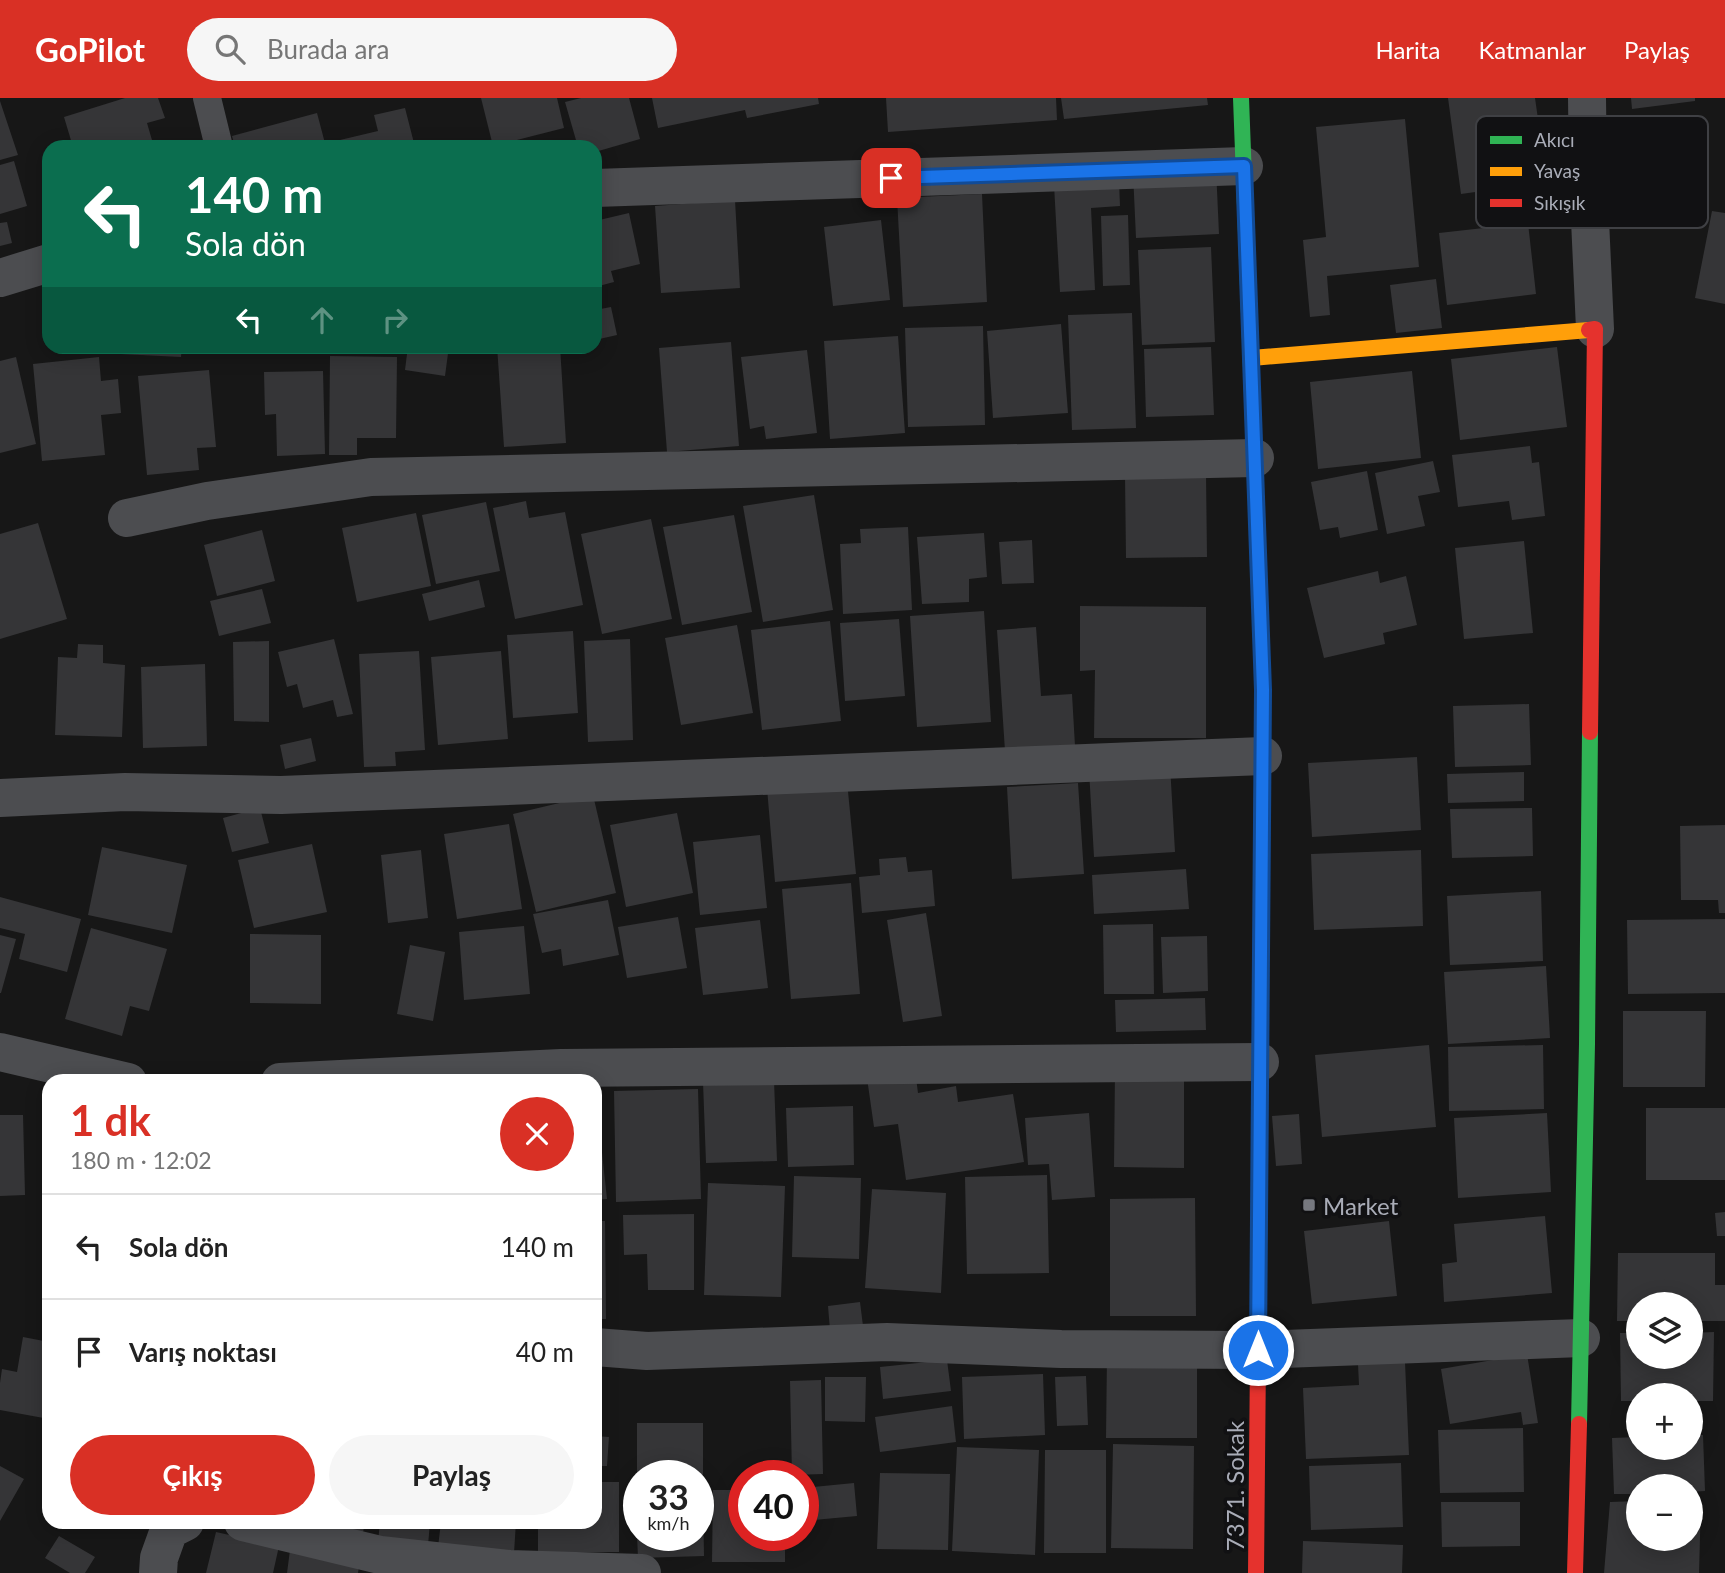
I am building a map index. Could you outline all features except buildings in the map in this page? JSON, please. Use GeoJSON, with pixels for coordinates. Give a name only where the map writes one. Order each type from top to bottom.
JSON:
{"type":"FeatureCollection","features":[{"type":"Feature","properties":{"kind":"street","name":"7371. Sokak"},"geometry":{"type":"LineString","coordinates":[[1241,98],[1263,690],[1256,1573]]}},
{"type":"Feature","properties":{"kind":"street"},"geometry":{"type":"LineString","coordinates":[[1587,98],[1587,116]]}},
{"type":"Feature","properties":{"kind":"street"},"geometry":{"type":"LineString","coordinates":[[602,188],[1244,166]]}},
{"type":"Feature","properties":{"kind":"street"},"geometry":{"type":"LineString","coordinates":[[1574,1573],[1577,1538],[1586,1057],[1595,329],[1590,228]]}},
{"type":"Feature","properties":{"kind":"street"},"geometry":{"type":"LineString","coordinates":[[0,278],[42,265]]}},
{"type":"Feature","properties":{"kind":"street"},"geometry":{"type":"LineString","coordinates":[[1252,358],[1595,329]]}},
{"type":"Feature","properties":{"kind":"street"},"geometry":{"type":"LineString","coordinates":[[127,518],[207,501],[371,477],[1255,458]]}},
{"type":"Feature","properties":{"kind":"street"},"geometry":{"type":"LineString","coordinates":[[0,798],[125,792],[281,795],[1263,756]]}},
{"type":"Feature","properties":{"kind":"street"},"geometry":{"type":"LineString","coordinates":[[0,1052],[94,1074]]}},
{"type":"Feature","properties":{"kind":"street"},"geometry":{"type":"LineString","coordinates":[[441,1074],[561,1068],[1260,1062]]}},
{"type":"Feature","properties":{"kind":"street"},"geometry":{"type":"LineString","coordinates":[[602,1348],[648,1351],[887,1342],[1061,1349],[1258,1350],[1581,1338]]}},
{"type":"Feature","properties":{"kind":"street"},"geometry":{"type":"LineString","coordinates":[[158,1573],[159,1558],[171,1529]]}},
{"type":"Feature","properties":{"kind":"street"},"geometry":{"type":"LineString","coordinates":[[272,1529],[380,1555],[509,1569],[642,1573]]}},
{"type":"Feature","properties":{"kind":"lane"},"geometry":{"type":"LineString","coordinates":[[207,98],[217,140]]}},
{"type":"Feature","properties":{"kind":"traffic: fast"},"geometry":{"type":"LineString","coordinates":[[1241,98],[1263,690],[1262,785]]}},
{"type":"Feature","properties":{"kind":"traffic: fast"},"geometry":{"type":"LineString","coordinates":[[1579,1424],[1590,732]]}},
{"type":"Feature","properties":{"kind":"traffic: slow"},"geometry":{"type":"LineString","coordinates":[[1252,358],[1589,330]]}},
{"type":"Feature","properties":{"kind":"traffic: slow"},"geometry":{"type":"LineString","coordinates":[[1259,1248],[1262,785]]}},
{"type":"Feature","properties":{"kind":"traffic: jam"},"geometry":{"type":"LineString","coordinates":[[1589,330],[1595,329],[1590,732]]}},
{"type":"Feature","properties":{"kind":"traffic: jam"},"geometry":{"type":"LineString","coordinates":[[1256,1573],[1259,1248]]}},
{"type":"Feature","properties":{"kind":"traffic: jam"},"geometry":{"type":"LineString","coordinates":[[1575,1573],[1579,1424]]}},
{"type":"Feature","properties":{"kind":"place","name":"Market"},"geometry":{"type":"Point","coordinates":[1309,1205]}},
{"type":"Feature","properties":{"kind":"route"},"geometry":{"type":"LineString","coordinates":[[891,178],[1244,166],[1263,690],[1258,1350]]}}]}
